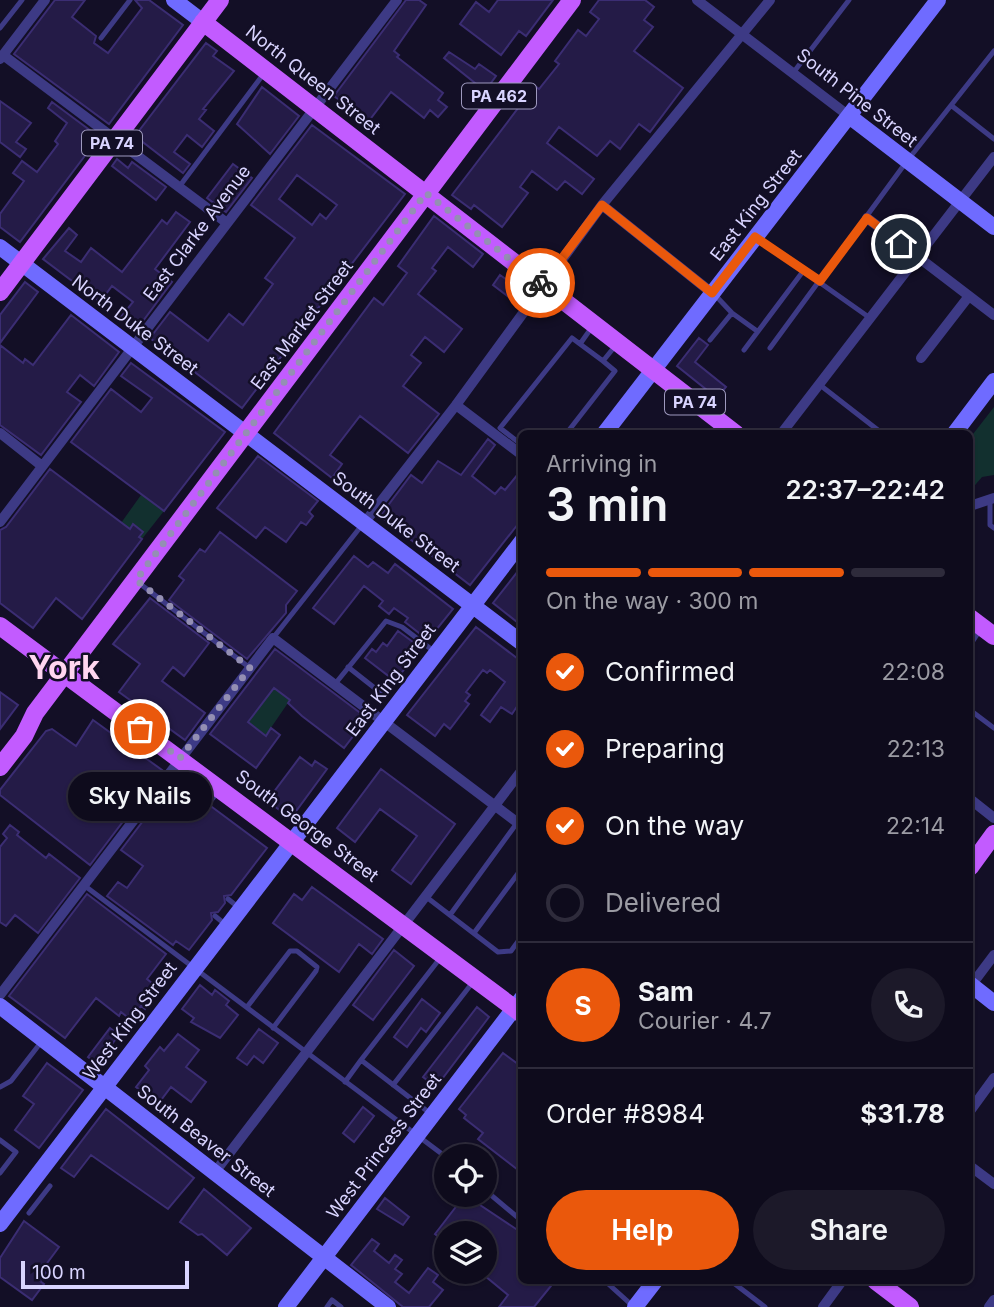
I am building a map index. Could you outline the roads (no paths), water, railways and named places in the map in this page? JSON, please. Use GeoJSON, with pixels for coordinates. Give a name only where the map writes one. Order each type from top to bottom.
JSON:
{"type":"FeatureCollection","features":[{"type":"Feature","properties":{"kind":"main road"},"geometry":{"type":"LineString","coordinates":[[202,22],[220,0]]}},
{"type":"Feature","properties":{"kind":"main road","name":"East Market Street"},"geometry":{"type":"LineString","coordinates":[[0,768],[24,736],[34,713],[572,0]]}},
{"type":"Feature","properties":{"kind":"main road","name":"North Queen Street"},"geometry":{"type":"LineString","coordinates":[[202,22],[426,193]]}},
{"type":"Feature","properties":{"kind":"main road","name":"PA 74"},"geometry":{"type":"LineString","coordinates":[[0,292],[202,22]]}},
{"type":"Feature","properties":{"kind":"main road","name":"PA 74"},"geometry":{"type":"LineString","coordinates":[[426,193],[731,430]]}},
{"type":"Feature","properties":{"kind":"main road","name":"South George Street"},"geometry":{"type":"LineString","coordinates":[[0,626],[475,979],[518,1006]]}},
{"type":"Feature","properties":{"kind":"main road"},"geometry":{"type":"LineString","coordinates":[[973,863],[994,834]]}},
{"type":"Feature","properties":{"kind":"main road"},"geometry":{"type":"LineString","coordinates":[[880,1284],[910,1307]]}},
{"type":"Feature","properties":{"kind":"street"},"geometry":{"type":"LineString","coordinates":[[45,0],[1,57],[227,223]]}},
{"type":"Feature","properties":{"kind":"street","name":"North Queen Street"},"geometry":{"type":"LineString","coordinates":[[174,0],[202,22]]}},
{"type":"Feature","properties":{"kind":"street","name":"South Pine Street"},"geometry":{"type":"LineString","coordinates":[[697,0],[994,227]]}},
{"type":"Feature","properties":{"kind":"street"},"geometry":{"type":"LineString","coordinates":[[365,522],[456,405],[602,205],[770,0]]}},
{"type":"Feature","properties":{"kind":"street","name":"East King Street"},"geometry":{"type":"LineString","coordinates":[[607,430],[938,0]]}},
{"type":"Feature","properties":{"kind":"street","name":"East Clarke Avenue"},"geometry":{"type":"LineString","coordinates":[[0,522],[393,2]]}},
{"type":"Feature","properties":{"kind":"street"},"geometry":{"type":"LineString","coordinates":[[784,430],[994,157]]}},
{"type":"Feature","properties":{"kind":"street"},"geometry":{"type":"LineString","coordinates":[[602,205],[712,293]]}},
{"type":"Feature","properties":{"kind":"street"},"geometry":{"type":"LineString","coordinates":[[867,218],[994,315]]}},
{"type":"Feature","properties":{"kind":"street","name":"North Duke Street"},"geometry":{"type":"LineString","coordinates":[[0,247],[247,434]]}},
{"type":"Feature","properties":{"kind":"street"},"geometry":{"type":"LineString","coordinates":[[921,358],[969,296]]}},
{"type":"Feature","properties":{"kind":"street"},"geometry":{"type":"LineString","coordinates":[[957,430],[994,381]]}},
{"type":"Feature","properties":{"kind":"street"},"geometry":{"type":"LineString","coordinates":[[456,405],[518,452]]}},
{"type":"Feature","properties":{"kind":"street"},"geometry":{"type":"LineString","coordinates":[[0,433],[43,466]]}},
{"type":"Feature","properties":{"kind":"street","name":"South Duke Street"},"geometry":{"type":"LineString","coordinates":[[247,434],[518,640]]}},
{"type":"Feature","properties":{"kind":"street"},"geometry":{"type":"LineString","coordinates":[[973,505],[992,499]]}},
{"type":"Feature","properties":{"kind":"street","name":"East King Street"},"geometry":{"type":"LineString","coordinates":[[292,841],[518,546]]}},
{"type":"Feature","properties":{"kind":"street"},"geometry":{"type":"LineString","coordinates":[[0,995],[274,638],[518,823]]}},
{"type":"Feature","properties":{"kind":"street"},"geometry":{"type":"LineString","coordinates":[[215,1172],[518,775]]}},
{"type":"Feature","properties":{"kind":"street"},"geometry":{"type":"LineString","coordinates":[[973,801],[994,818]]}},
{"type":"Feature","properties":{"kind":"street","name":"West King Street"},"geometry":{"type":"LineString","coordinates":[[0,1224],[195,967],[221,921],[292,841]]}},
{"type":"Feature","properties":{"kind":"street"},"geometry":{"type":"LineString","coordinates":[[973,982],[994,955]]}},
{"type":"Feature","properties":{"kind":"street"},"geometry":{"type":"LineString","coordinates":[[973,988],[994,1003]]}},
{"type":"Feature","properties":{"kind":"street","name":"South Beaver Street"},"geometry":{"type":"LineString","coordinates":[[0,1006],[324,1257],[377,1304]]}},
{"type":"Feature","properties":{"kind":"street","name":"West Princess Street"},"geometry":{"type":"LineString","coordinates":[[286,1307],[416,1135],[518,1008]]}},
{"type":"Feature","properties":{"kind":"street"},"geometry":{"type":"LineString","coordinates":[[973,1107],[994,1078]]}},
{"type":"Feature","properties":{"kind":"street"},"geometry":{"type":"LineString","coordinates":[[973,1168],[994,1184]]}},
{"type":"Feature","properties":{"kind":"street"},"geometry":{"type":"LineString","coordinates":[[635,1307],[653,1284]]}},
{"type":"Feature","properties":{"kind":"street"},"geometry":{"type":"LineString","coordinates":[[822,1307],[840,1284]]}},
{"type":"Feature","properties":{"kind":"street"},"geometry":{"type":"LineString","coordinates":[[989,1307],[994,1300]]}},
{"type":"Feature","properties":{"kind":"lane"},"geometry":{"type":"LineString","coordinates":[[0,27],[22,0]]}},
{"type":"Feature","properties":{"kind":"lane"},"geometry":{"type":"LineString","coordinates":[[101,38],[130,0]]}},
{"type":"Feature","properties":{"kind":"lane"},"geometry":{"type":"LineString","coordinates":[[793,73],[849,0]]}},
{"type":"Feature","properties":{"kind":"lane"},"geometry":{"type":"LineString","coordinates":[[770,348],[907,161],[994,51]]}},
{"type":"Feature","properties":{"kind":"lane"},"geometry":{"type":"LineString","coordinates":[[179,187],[267,71]]}},
{"type":"Feature","properties":{"kind":"lane"},"geometry":{"type":"LineString","coordinates":[[952,106],[994,139]]}},
{"type":"Feature","properties":{"kind":"lane"},"geometry":{"type":"LineString","coordinates":[[755,237],[871,318]]}},
{"type":"Feature","properties":{"kind":"lane"},"geometry":{"type":"LineString","coordinates":[[744,350],[804,270]]}},
{"type":"Feature","properties":{"kind":"lane"},"geometry":{"type":"LineString","coordinates":[[712,293],[732,313],[757,331]]}},
{"type":"Feature","properties":{"kind":"lane"},"geometry":{"type":"LineString","coordinates":[[710,340],[732,313]]}},
{"type":"Feature","properties":{"kind":"lane"},"geometry":{"type":"LineString","coordinates":[[580,344],[594,325]]}},
{"type":"Feature","properties":{"kind":"lane"},"geometry":{"type":"LineString","coordinates":[[518,442],[500,428],[572,338],[615,371],[569,430]]}},
{"type":"Feature","properties":{"kind":"lane"},"geometry":{"type":"LineString","coordinates":[[603,361],[618,343]]}},
{"type":"Feature","properties":{"kind":"lane"},"geometry":{"type":"LineString","coordinates":[[820,385],[878,430]]}},
{"type":"Feature","properties":{"kind":"lane"},"geometry":{"type":"LineString","coordinates":[[992,499],[990,526],[994,528]]}},
{"type":"Feature","properties":{"kind":"lane"},"geometry":{"type":"LineString","coordinates":[[274,638],[365,522]]}},
{"type":"Feature","properties":{"kind":"lane"},"geometry":{"type":"LineString","coordinates":[[136,580],[250,668]]}},
{"type":"Feature","properties":{"kind":"lane"},"geometry":{"type":"LineString","coordinates":[[335,684],[386,621],[402,628],[436,653]]}},
{"type":"Feature","properties":{"kind":"lane"},"geometry":{"type":"LineString","coordinates":[[348,667],[381,693]]}},
{"type":"Feature","properties":{"kind":"lane"},"geometry":{"type":"LineString","coordinates":[[973,712],[994,728]]}},
{"type":"Feature","properties":{"kind":"lane"},"geometry":{"type":"LineString","coordinates":[[208,804],[221,788]]}},
{"type":"Feature","properties":{"kind":"lane"},"geometry":{"type":"LineString","coordinates":[[450,915],[518,825]]}},
{"type":"Feature","properties":{"kind":"lane"},"geometry":{"type":"LineString","coordinates":[[474,933],[518,873]]}},
{"type":"Feature","properties":{"kind":"lane"},"geometry":{"type":"LineString","coordinates":[[84,884],[434,1148]]}},
{"type":"Feature","properties":{"kind":"lane"},"geometry":{"type":"LineString","coordinates":[[425,896],[498,951],[511,951],[518,941]]}},
{"type":"Feature","properties":{"kind":"lane"},"geometry":{"type":"LineString","coordinates":[[247,1007],[290,951],[297,951],[317,967],[316,971],[274,1028]]}},
{"type":"Feature","properties":{"kind":"lane"},"geometry":{"type":"LineString","coordinates":[[345,1082],[443,955]]}},
{"type":"Feature","properties":{"kind":"lane"},"geometry":{"type":"LineString","coordinates":[[393,1085],[475,979]]}},
{"type":"Feature","properties":{"kind":"lane"},"geometry":{"type":"LineString","coordinates":[[0,1087],[11,1081],[44,1039]]}},
{"type":"Feature","properties":{"kind":"lane"},"geometry":{"type":"LineString","coordinates":[[361,1060],[432,1115]]}},
{"type":"Feature","properties":{"kind":"lane"},"geometry":{"type":"LineString","coordinates":[[0,1140],[16,1152],[0,1173]]}},
{"type":"Feature","properties":{"kind":"lane"},"geometry":{"type":"LineString","coordinates":[[29,1213],[50,1186]]}},
{"type":"Feature","properties":{"kind":"lane"},"geometry":{"type":"LineString","coordinates":[[497,1200],[518,1218]]}},
{"type":"Feature","properties":{"kind":"lane"},"geometry":{"type":"LineString","coordinates":[[608,1284],[635,1307]]}},
{"type":"Feature","properties":{"kind":"lane"},"geometry":{"type":"LineString","coordinates":[[735,1284],[765,1307]]}},
{"type":"Feature","properties":{"kind":"lane"},"geometry":{"type":"LineString","coordinates":[[327,1307],[332,1300],[341,1307]]}},
{"type":"Feature","properties":{"kind":"place","name":"Sky Nails"},"geometry":{"type":"Point","coordinates":[140,729]}},
{"type":"Feature","properties":{"kind":"district","name":"York"},"geometry":{"type":"Point","coordinates":[64,668]}}]}
